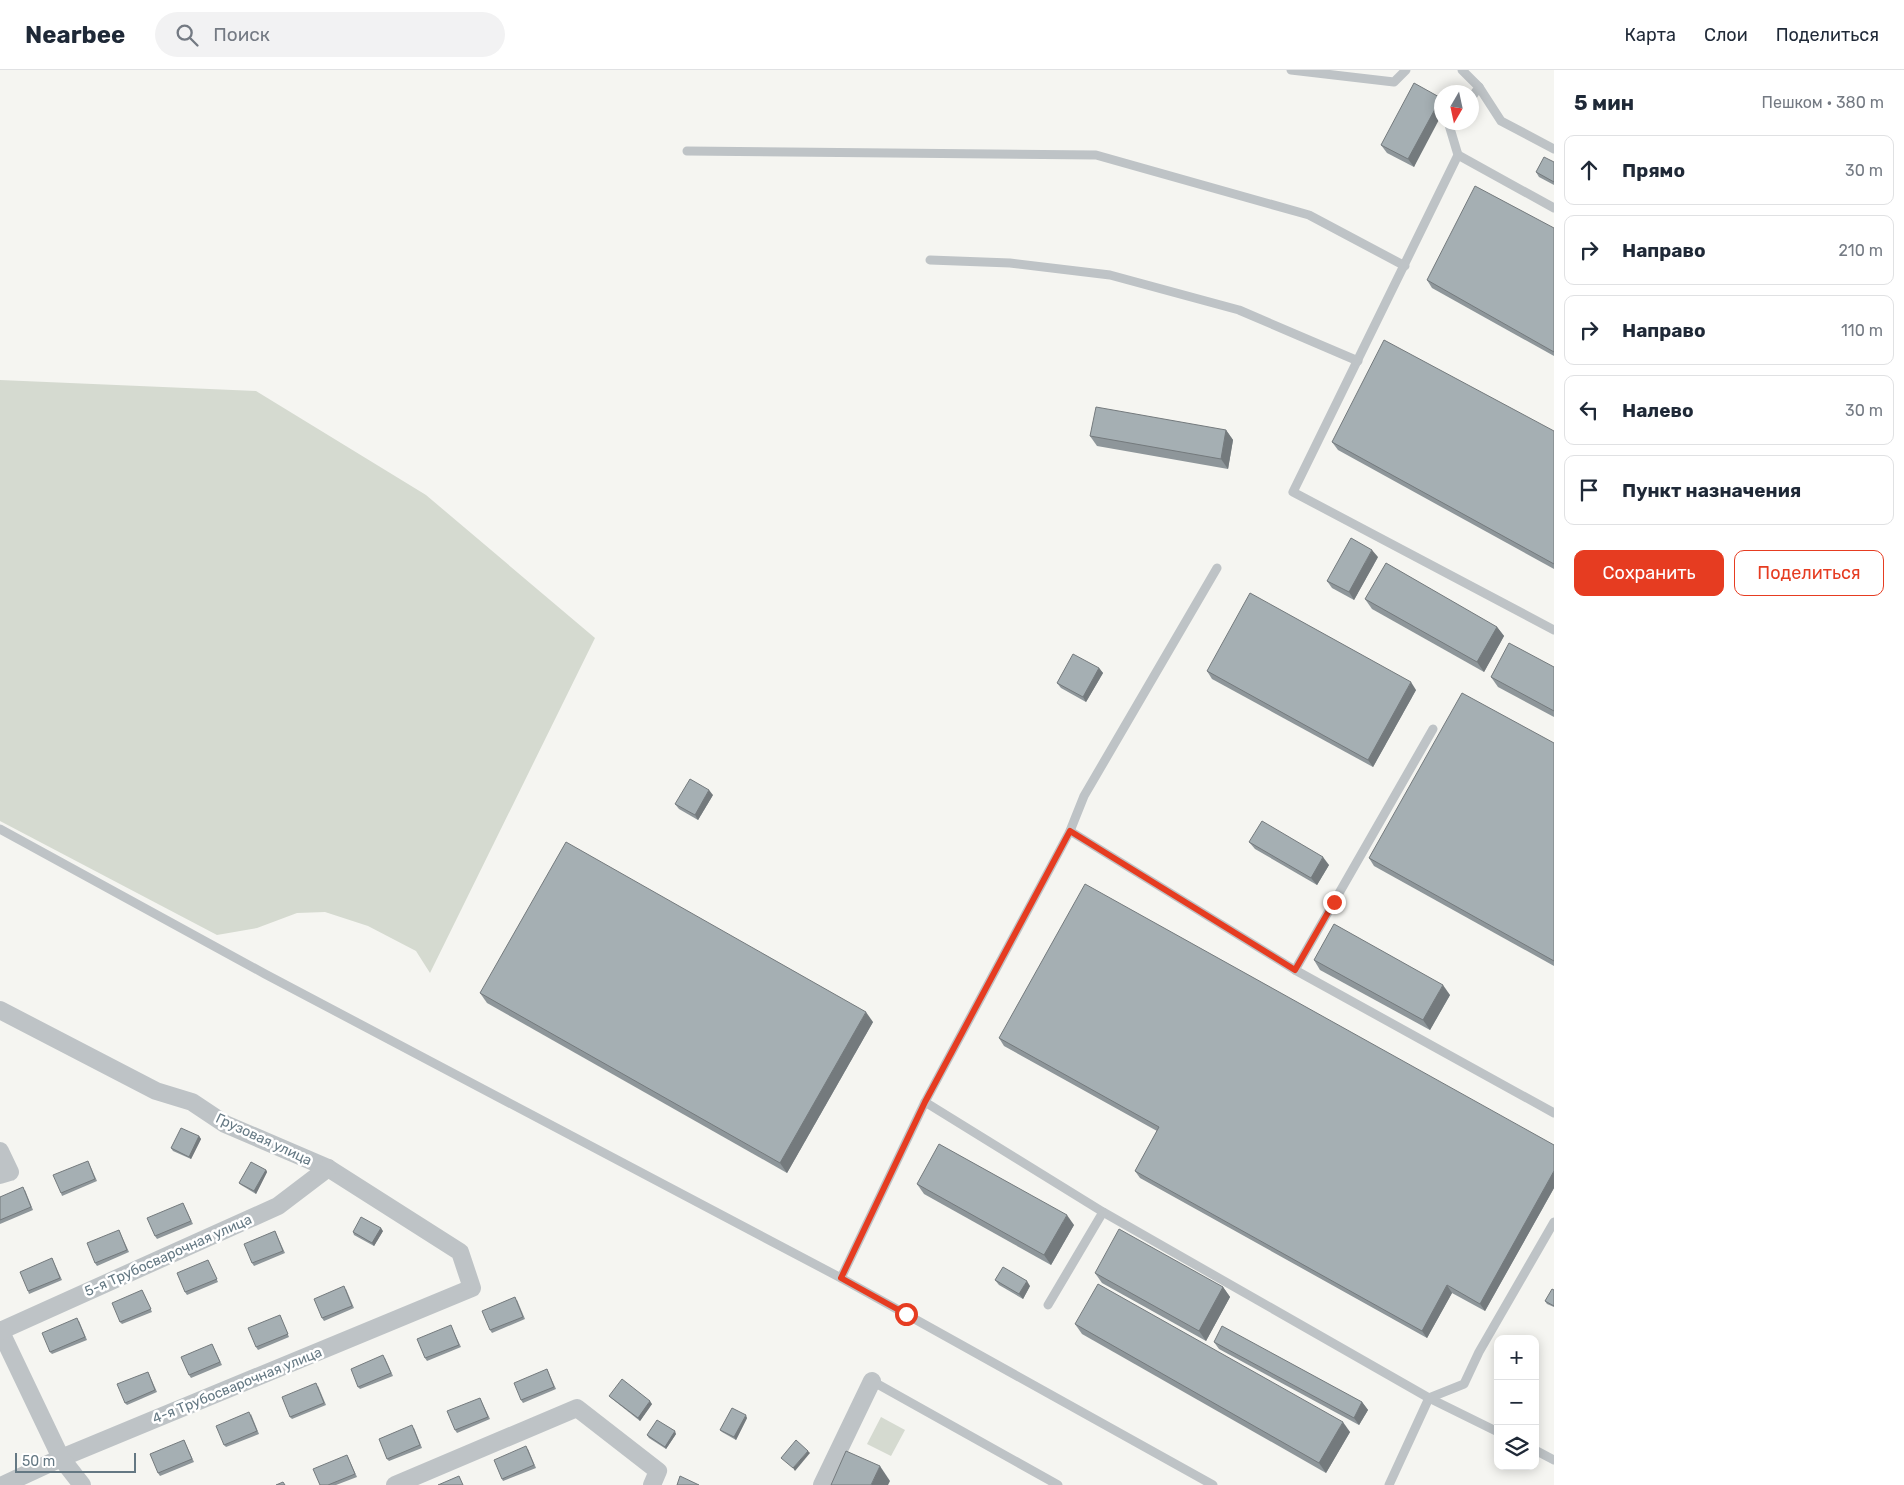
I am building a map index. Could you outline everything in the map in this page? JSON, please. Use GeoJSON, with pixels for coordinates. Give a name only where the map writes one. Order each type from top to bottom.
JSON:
{"type":"FeatureCollection","features":[{"type":"Feature","properties":{"kind":"street","name":"Грузовая улица"},"geometry":{"type":"LineString","coordinates":[[0,1010],[156,1091],[192,1102],[225,1124],[328,1168],[460,1252],[472,1288]]}},
{"type":"Feature","properties":{"kind":"street"},"geometry":{"type":"LineString","coordinates":[[0,1151],[5,1174]]}},
{"type":"Feature","properties":{"kind":"street","name":"5-я Трубосварочная улица"},"geometry":{"type":"LineString","coordinates":[[0,1330],[278,1206],[328,1168]]}},
{"type":"Feature","properties":{"kind":"street","name":"4-я Трубосварочная улица"},"geometry":{"type":"LineString","coordinates":[[3,1485],[61,1458],[472,1288]]}},
{"type":"Feature","properties":{"kind":"street"},"geometry":{"type":"LineString","coordinates":[[0,1330],[61,1458],[75,1482]]}},
{"type":"Feature","properties":{"kind":"street"},"geometry":{"type":"LineString","coordinates":[[822,1485],[872,1381]]}},
{"type":"Feature","properties":{"kind":"street"},"geometry":{"type":"LineString","coordinates":[[395,1485],[577,1408],[655,1478]]}},
{"type":"Feature","properties":{"kind":"lane"},"geometry":{"type":"LineString","coordinates":[[1291,70],[1394,82],[1406,70]]}},
{"type":"Feature","properties":{"kind":"lane"},"geometry":{"type":"LineString","coordinates":[[1462,70],[1477,85]]}},
{"type":"Feature","properties":{"kind":"lane"},"geometry":{"type":"LineString","coordinates":[[1479,87],[1501,121],[1554,149]]}},
{"type":"Feature","properties":{"kind":"lane"},"geometry":{"type":"LineString","coordinates":[[1451,130],[1458,154],[1405,266],[1292,492],[1554,630]]}},
{"type":"Feature","properties":{"kind":"lane"},"geometry":{"type":"LineString","coordinates":[[687,151],[1096,156],[1309,215],[1405,266]]}},
{"type":"Feature","properties":{"kind":"lane"},"geometry":{"type":"LineString","coordinates":[[1458,154],[1554,208]]}},
{"type":"Feature","properties":{"kind":"lane"},"geometry":{"type":"LineString","coordinates":[[930,260],[1010,262],[1110,275],[1238,310],[1358,361]]}},
{"type":"Feature","properties":{"kind":"lane"},"geometry":{"type":"LineString","coordinates":[[841,1278],[925,1102],[1070,831],[1084,796],[1217,568]]}},
{"type":"Feature","properties":{"kind":"lane"},"geometry":{"type":"LineString","coordinates":[[1295,970],[1433,729]]}},
{"type":"Feature","properties":{"kind":"lane"},"geometry":{"type":"LineString","coordinates":[[0,829],[265,974],[841,1278],[1213,1485]]}},
{"type":"Feature","properties":{"kind":"lane"},"geometry":{"type":"LineString","coordinates":[[1070,831],[1295,970],[1554,1113]]}},
{"type":"Feature","properties":{"kind":"lane"},"geometry":{"type":"LineString","coordinates":[[925,1102],[1103,1212],[1429,1398],[1494,1430]]}},
{"type":"Feature","properties":{"kind":"lane"},"geometry":{"type":"LineString","coordinates":[[1048,1305],[1103,1212]]}},
{"type":"Feature","properties":{"kind":"lane"},"geometry":{"type":"LineString","coordinates":[[1389,1485],[1429,1398],[1464,1384],[1479,1352],[1554,1222]]}},
{"type":"Feature","properties":{"kind":"lane"},"geometry":{"type":"LineString","coordinates":[[872,1381],[1058,1485]]}},
{"type":"Feature","properties":{"kind":"lane"},"geometry":{"type":"LineString","coordinates":[[1539,1452],[1554,1460]]}},
{"type":"Feature","properties":{"kind":"shaded area"},"geometry":{"type":"Polygon","coordinates":[[[0,380],[256,391],[426,495],[595,638],[430,973],[416,951],[368,926],[325,912],[297,913],[257,928],[217,935],[0,821],[0,380]]]}},
{"type":"Feature","properties":{"kind":"shaded area"},"geometry":{"type":"Polygon","coordinates":[[[881,1417],[905,1430],[891,1456],[867,1444],[881,1417]]]}},
{"type":"Feature","properties":{"kind":"building"},"geometry":{"type":"Polygon","coordinates":[[[1414,83],[1434,94],[1434,111],[1408,159],[1381,145],[1414,83]]]}},
{"type":"Feature","properties":{"kind":"building"},"geometry":{"type":"Polygon","coordinates":[[[1544,157],[1554,162],[1554,182],[1536,172],[1544,157]]]}},
{"type":"Feature","properties":{"kind":"building"},"geometry":{"type":"Polygon","coordinates":[[[1475,186],[1554,228],[1554,352],[1427,280],[1475,186]]]}},
{"type":"Feature","properties":{"kind":"building"},"geometry":{"type":"Polygon","coordinates":[[[1384,340],[1554,431],[1554,564],[1332,442],[1384,340]]]}},
{"type":"Feature","properties":{"kind":"building"},"geometry":{"type":"Polygon","coordinates":[[[1096,407],[1226,430],[1221,459],[1090,436],[1096,407]]]}},
{"type":"Feature","properties":{"kind":"building"},"geometry":{"type":"Polygon","coordinates":[[[1351,538],[1372,550],[1349,592],[1327,581],[1351,538]]]}},
{"type":"Feature","properties":{"kind":"building"},"geometry":{"type":"Polygon","coordinates":[[[1386,563],[1497,627],[1477,662],[1365,599],[1386,563]]]}},
{"type":"Feature","properties":{"kind":"building"},"geometry":{"type":"Polygon","coordinates":[[[1250,593],[1411,682],[1368,760],[1207,671],[1250,593]]]}},
{"type":"Feature","properties":{"kind":"building"},"geometry":{"type":"Polygon","coordinates":[[[1509,643],[1554,667],[1554,711],[1491,677],[1509,643]]]}},
{"type":"Feature","properties":{"kind":"building"},"geometry":{"type":"Polygon","coordinates":[[[1073,654],[1099,668],[1083,697],[1057,683],[1073,654]]]}},
{"type":"Feature","properties":{"kind":"building"},"geometry":{"type":"Polygon","coordinates":[[[1462,693],[1554,743],[1554,961],[1369,858],[1462,693]]]}},
{"type":"Feature","properties":{"kind":"building"},"geometry":{"type":"Polygon","coordinates":[[[690,779],[709,790],[695,815],[675,804],[690,779]]]}},
{"type":"Feature","properties":{"kind":"building"},"geometry":{"type":"Polygon","coordinates":[[[1262,821],[1323,857],[1311,878],[1249,842],[1262,821]]]}},
{"type":"Feature","properties":{"kind":"building"},"geometry":{"type":"Polygon","coordinates":[[[566,842],[866,1012],[780,1163],[480,993],[566,842]]]}},
{"type":"Feature","properties":{"kind":"building"},"geometry":{"type":"Polygon","coordinates":[[[1085,884],[1554,1145],[1554,1171],[1480,1304],[1447,1285],[1422,1331],[1135,1171],[1159,1127],[999,1038],[1085,884]]]}},
{"type":"Feature","properties":{"kind":"building"},"geometry":{"type":"Polygon","coordinates":[[[1334,924],[1443,985],[1423,1020],[1314,960],[1334,924]]]}},
{"type":"Feature","properties":{"kind":"building"},"geometry":{"type":"Polygon","coordinates":[[[181,1128],[199,1136],[189,1157],[171,1148],[181,1128]]]}},
{"type":"Feature","properties":{"kind":"building"},"geometry":{"type":"Polygon","coordinates":[[[939,1144],[1067,1215],[1044,1255],[917,1184],[939,1144]]]}},
{"type":"Feature","properties":{"kind":"building"},"geometry":{"type":"Polygon","coordinates":[[[88,1161],[95,1179],[61,1193],[53,1175],[88,1161]]]}},
{"type":"Feature","properties":{"kind":"building"},"geometry":{"type":"Polygon","coordinates":[[[251,1162],[266,1170],[254,1191],[239,1183],[251,1162]]]}},
{"type":"Feature","properties":{"kind":"building"},"geometry":{"type":"Polygon","coordinates":[[[23,1187],[31,1207],[0,1220],[0,1197],[23,1187]]]}},
{"type":"Feature","properties":{"kind":"building"},"geometry":{"type":"Polygon","coordinates":[[[183,1203],[191,1221],[155,1236],[147,1218],[183,1203]]]}},
{"type":"Feature","properties":{"kind":"building"},"geometry":{"type":"Polygon","coordinates":[[[361,1217],[381,1228],[372,1243],[353,1232],[361,1217]]]}},
{"type":"Feature","properties":{"kind":"building"},"geometry":{"type":"Polygon","coordinates":[[[1119,1229],[1223,1287],[1199,1331],[1095,1273],[1119,1229]]]}},
{"type":"Feature","properties":{"kind":"building"},"geometry":{"type":"Polygon","coordinates":[[[119,1230],[127,1250],[95,1263],[87,1243],[119,1230]]]}},
{"type":"Feature","properties":{"kind":"building"},"geometry":{"type":"Polygon","coordinates":[[[275,1231],[283,1251],[252,1263],[244,1244],[275,1231]]]}},
{"type":"Feature","properties":{"kind":"building"},"geometry":{"type":"Polygon","coordinates":[[[52,1258],[60,1278],[28,1291],[20,1272],[52,1258]]]}},
{"type":"Feature","properties":{"kind":"building"},"geometry":{"type":"Polygon","coordinates":[[[208,1260],[217,1279],[185,1292],[177,1273],[208,1260]]]}},
{"type":"Feature","properties":{"kind":"building"},"geometry":{"type":"Polygon","coordinates":[[[1003,1267],[1027,1281],[1019,1294],[995,1280],[1003,1267]]]}},
{"type":"Feature","properties":{"kind":"building"},"geometry":{"type":"Polygon","coordinates":[[[1098,1284],[1343,1422],[1319,1463],[1075,1324],[1098,1284]]]}},
{"type":"Feature","properties":{"kind":"building"},"geometry":{"type":"Polygon","coordinates":[[[344,1286],[352,1306],[322,1318],[314,1299],[344,1286]]]}},
{"type":"Feature","properties":{"kind":"building"},"geometry":{"type":"Polygon","coordinates":[[[1552,1289],[1554,1290],[1554,1306],[1545,1301],[1552,1289]]]}},
{"type":"Feature","properties":{"kind":"building"},"geometry":{"type":"Polygon","coordinates":[[[142,1290],[151,1309],[120,1322],[112,1303],[142,1290]]]}},
{"type":"Feature","properties":{"kind":"building"},"geometry":{"type":"Polygon","coordinates":[[[515,1297],[523,1317],[490,1330],[482,1311],[515,1297]]]}},
{"type":"Feature","properties":{"kind":"building"},"geometry":{"type":"Polygon","coordinates":[[[280,1315],[288,1334],[256,1347],[248,1328],[280,1315]]]}},
{"type":"Feature","properties":{"kind":"building"},"geometry":{"type":"Polygon","coordinates":[[[77,1318],[85,1337],[50,1352],[42,1333],[77,1318]]]}},
{"type":"Feature","properties":{"kind":"building"},"geometry":{"type":"Polygon","coordinates":[[[451,1325],[459,1345],[425,1358],[417,1339],[451,1325]]]}},
{"type":"Feature","properties":{"kind":"building"},"geometry":{"type":"Polygon","coordinates":[[[1222,1326],[1362,1402],[1354,1418],[1214,1342],[1222,1326]]]}},
{"type":"Feature","properties":{"kind":"building"},"geometry":{"type":"Polygon","coordinates":[[[212,1344],[220,1362],[189,1375],[181,1357],[212,1344]]]}},
{"type":"Feature","properties":{"kind":"building"},"geometry":{"type":"Polygon","coordinates":[[[383,1355],[391,1373],[358,1387],[351,1369],[383,1355]]]}},
{"type":"Feature","properties":{"kind":"building"},"geometry":{"type":"Polygon","coordinates":[[[547,1369],[554,1387],[521,1400],[514,1383],[547,1369]]]}},
{"type":"Feature","properties":{"kind":"building"},"geometry":{"type":"Polygon","coordinates":[[[148,1372],[155,1390],[125,1403],[117,1384],[148,1372]]]}},
{"type":"Feature","properties":{"kind":"building"},"geometry":{"type":"Polygon","coordinates":[[[622,1379],[650,1401],[638,1418],[609,1396],[622,1379]]]}},
{"type":"Feature","properties":{"kind":"building"},"geometry":{"type":"Polygon","coordinates":[[[316,1383],[324,1403],[290,1417],[282,1397],[316,1383]]]}},
{"type":"Feature","properties":{"kind":"building"},"geometry":{"type":"Polygon","coordinates":[[[480,1398],[488,1417],[455,1430],[447,1411],[480,1398]]]}},
{"type":"Feature","properties":{"kind":"building"},"geometry":{"type":"Polygon","coordinates":[[[732,1408],[746,1415],[734,1437],[720,1430],[732,1408]]]}},
{"type":"Feature","properties":{"kind":"building"},"geometry":{"type":"Polygon","coordinates":[[[249,1412],[257,1431],[224,1445],[216,1426],[249,1412]]]}},
{"type":"Feature","properties":{"kind":"building"},"geometry":{"type":"Polygon","coordinates":[[[657,1420],[675,1431],[665,1447],[647,1435],[657,1420]]]}},
{"type":"Feature","properties":{"kind":"building"},"geometry":{"type":"Polygon","coordinates":[[[412,1425],[420,1445],[387,1459],[379,1439],[412,1425]]]}},
{"type":"Feature","properties":{"kind":"building"},"geometry":{"type":"Polygon","coordinates":[[[184,1440],[192,1459],[158,1473],[150,1454],[184,1440]]]}},
{"type":"Feature","properties":{"kind":"building"},"geometry":{"type":"Polygon","coordinates":[[[796,1440],[808,1451],[793,1468],[781,1458],[796,1440]]]}},
{"type":"Feature","properties":{"kind":"building"},"geometry":{"type":"Polygon","coordinates":[[[526,1446],[534,1465],[502,1479],[494,1460],[526,1446]]]}},
{"type":"Feature","properties":{"kind":"building"},"geometry":{"type":"Polygon","coordinates":[[[846,1451],[880,1466],[871,1485],[831,1485],[846,1451]]]}},
{"type":"Feature","properties":{"kind":"building"},"geometry":{"type":"Polygon","coordinates":[[[347,1455],[355,1474],[328,1485],[320,1485],[313,1469],[347,1455]]]}},
{"type":"Feature","properties":{"kind":"building"},"geometry":{"type":"Polygon","coordinates":[[[459,1476],[463,1485],[438,1485],[459,1476]]]}},
{"type":"Feature","properties":{"kind":"building"},"geometry":{"type":"Polygon","coordinates":[[[680,1476],[699,1485],[677,1485],[680,1476]]]}},
{"type":"Feature","properties":{"kind":"route"},"geometry":{"type":"LineString","coordinates":[[906,1314],[841,1278],[925,1102],[1070,831],[1295,970],[1334,902]]}}]}
